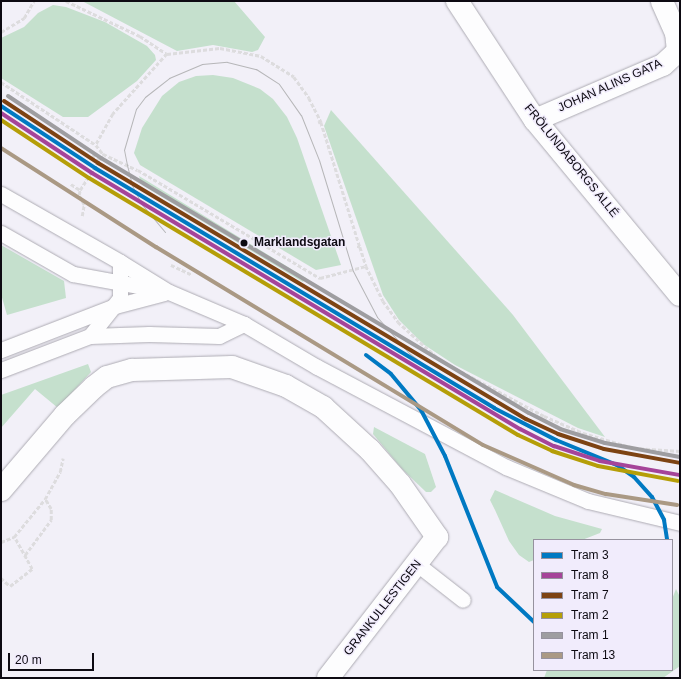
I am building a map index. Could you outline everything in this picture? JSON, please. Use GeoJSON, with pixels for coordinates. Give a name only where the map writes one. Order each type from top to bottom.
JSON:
{"type":"FeatureCollection","features":[{"type":"Feature","properties":{"kind":"street","name":"FRÖLUNDABORGS ALLÉ"},"geometry":{"type":"LineString","coordinates":[[457,1],[535,120],[680,295]]}},
{"type":"Feature","properties":{"kind":"street","name":"JOHAN ALINS GATA"},"geometry":{"type":"LineString","coordinates":[[535,120],[663,65],[678,51],[679,42],[662,1]]}},
{"type":"Feature","properties":{"kind":"street","name":"GRANKULLESTIGEN"},"geometry":{"type":"LineString","coordinates":[[1,490],[65,415],[108,377],[140,369],[232,366],[286,386],[323,407],[348,427],[400,484],[438,537],[328,678]]}},
{"type":"Feature","properties":{"kind":"lane"},"geometry":{"type":"LineString","coordinates":[[1,194],[120,262],[169,292],[244,324],[380,401],[506,467],[560,491],[618,510],[680,523]]}},
{"type":"Feature","properties":{"kind":"lane"},"geometry":{"type":"LineString","coordinates":[[1,233],[73,274],[119,284],[169,292]]}},
{"type":"Feature","properties":{"kind":"lane"},"geometry":{"type":"LineString","coordinates":[[90,336],[116,306],[120,298],[120,262]]}},
{"type":"Feature","properties":{"kind":"lane"},"geometry":{"type":"LineString","coordinates":[[1,350],[116,306],[169,292]]}},
{"type":"Feature","properties":{"kind":"lane"},"geometry":{"type":"LineString","coordinates":[[1,370],[90,336],[219,336],[244,324]]}},
{"type":"Feature","properties":{"kind":"lane"},"geometry":{"type":"LineString","coordinates":[[417,564],[463,600]]}},
{"type":"Feature","properties":{"kind":"path"},"geometry":{"type":"LineString","coordinates":[[1,32],[24,18],[34,1]]}},
{"type":"Feature","properties":{"kind":"path"},"geometry":{"type":"LineString","coordinates":[[66,1],[140,36],[168,54],[220,48],[261,56],[294,77],[320,122],[358,247],[366,266],[383,301],[398,322],[440,360],[544,416],[583,433],[634,448],[680,451]]}},
{"type":"Feature","properties":{"kind":"path"},"geometry":{"type":"LineString","coordinates":[[96,145],[113,114],[168,54]]}},
{"type":"Feature","properties":{"kind":"path"},"geometry":{"type":"LineString","coordinates":[[1,82],[96,145],[103,154],[138,170],[320,278],[366,266]]}},
{"type":"Feature","properties":{"kind":"path"},"geometry":{"type":"LineString","coordinates":[[71,184],[80,190],[103,154]]}},
{"type":"Feature","properties":{"kind":"path"},"geometry":{"type":"LineString","coordinates":[[92,155],[99,160]]}},
{"type":"Feature","properties":{"kind":"path"},"geometry":{"type":"LineString","coordinates":[[25,555],[51,520],[51,509],[45,499]]}},
{"type":"Feature","properties":{"kind":"path"},"geometry":{"type":"LineString","coordinates":[[1,542],[14,537],[32,569],[10,586],[1,578]]}},
{"type":"Feature","properties":{"kind":"green space"},"geometry":{"type":"Polygon","coordinates":[[[82,1],[234,1],[265,37],[258,50],[252,52],[213,45],[177,51],[82,1]]]}},
{"type":"Feature","properties":{"kind":"green space"},"geometry":{"type":"Polygon","coordinates":[[[53,5],[66,7],[105,22],[147,46],[155,55],[156,60],[137,81],[88,117],[63,117],[1,78],[1,38],[24,27],[38,13],[53,5]]]}},
{"type":"Feature","properties":{"kind":"green space"},"geometry":{"type":"Polygon","coordinates":[[[213,75],[233,78],[260,89],[273,99],[287,117],[297,138],[341,265],[316,270],[140,165],[134,153],[142,128],[162,96],[179,82],[196,76],[213,75]]]}},
{"type":"Feature","properties":{"kind":"green space"},"geometry":{"type":"Polygon","coordinates":[[[331,110],[513,315],[605,437],[578,428],[455,365],[423,344],[399,320],[383,295],[324,126],[331,110]]]}},
{"type":"Feature","properties":{"kind":"green space"},"geometry":{"type":"Polygon","coordinates":[[[139,176],[306,278],[303,282],[142,185],[139,176]]]}},
{"type":"Feature","properties":{"kind":"green space"},"geometry":{"type":"Polygon","coordinates":[[[1,245],[64,281],[66,298],[7,315],[1,294],[1,245]]]}},
{"type":"Feature","properties":{"kind":"green space"},"geometry":{"type":"Polygon","coordinates":[[[88,364],[91,372],[58,408],[35,389],[1,428],[1,395],[88,364]]]}},
{"type":"Feature","properties":{"kind":"green space"},"geometry":{"type":"Polygon","coordinates":[[[374,427],[425,454],[436,487],[431,492],[426,492],[402,469],[373,434],[374,427]]]}},
{"type":"Feature","properties":{"kind":"green space"},"geometry":{"type":"Polygon","coordinates":[[[495,490],[555,516],[602,529],[600,533],[585,539],[533,539],[533,560],[529,562],[519,555],[509,541],[490,500],[495,490]]]}},
{"type":"Feature","properties":{"kind":"green space"},"geometry":{"type":"Polygon","coordinates":[[[676,589],[680,597],[680,666],[673,671],[673,596],[676,589]]]}},
{"type":"Feature","properties":{"kind":"green space"},"geometry":{"type":"Polygon","coordinates":[[[547,671],[673,671],[663,678],[544,678],[547,671]]]}},
{"type":"Feature","properties":{"kind":"tram line"},"geometry":{"type":"LineString","coordinates":[[165,232],[142,205],[132,185],[127,165],[124,150],[136,109],[145,97],[169,78],[202,64],[227,62],[256,69],[279,84],[301,115],[319,160],[353,271],[377,317],[410,354],[439,376]]}},
{"type":"Feature","properties":{"kind":"tram line","name":"1"},"geometry":{"type":"LineString","coordinates":[[8,96],[101,158],[529,413],[560,429],[605,443],[680,457]]}},
{"type":"Feature","properties":{"kind":"tram line","name":"7"},"geometry":{"type":"LineString","coordinates":[[4,101],[98,163],[526,419],[558,434],[604,449],[680,463]]}},
{"type":"Feature","properties":{"kind":"tram line","name":"3"},"geometry":{"type":"LineString","coordinates":[[1,106],[95,168],[494,408],[556,440],[617,465],[634,477],[652,497],[664,520],[667,539]]}},
{"type":"Feature","properties":{"kind":"tram line","name":"8"},"geometry":{"type":"LineString","coordinates":[[1,113],[92,173],[520,429],[554,446],[600,461],[679,475]]}},
{"type":"Feature","properties":{"kind":"tram line","name":"2"},"geometry":{"type":"LineString","coordinates":[[1,120],[89,178],[518,435],[552,451],[598,466],[678,481]]}},
{"type":"Feature","properties":{"kind":"tram line","name":"13"},"geometry":{"type":"LineString","coordinates":[[1,148],[156,247],[483,445],[574,485],[606,494],[677,505]]}},
{"type":"Feature","properties":{"kind":"tram line","name":"3"},"geometry":{"type":"LineString","coordinates":[[366,355],[391,374],[421,410],[445,456],[497,587],[533,621]]}},
{"type":"Feature","properties":{"kind":"place","name":"Marklandsgatan"},"geometry":{"type":"Point","coordinates":[244,243]}}]}
